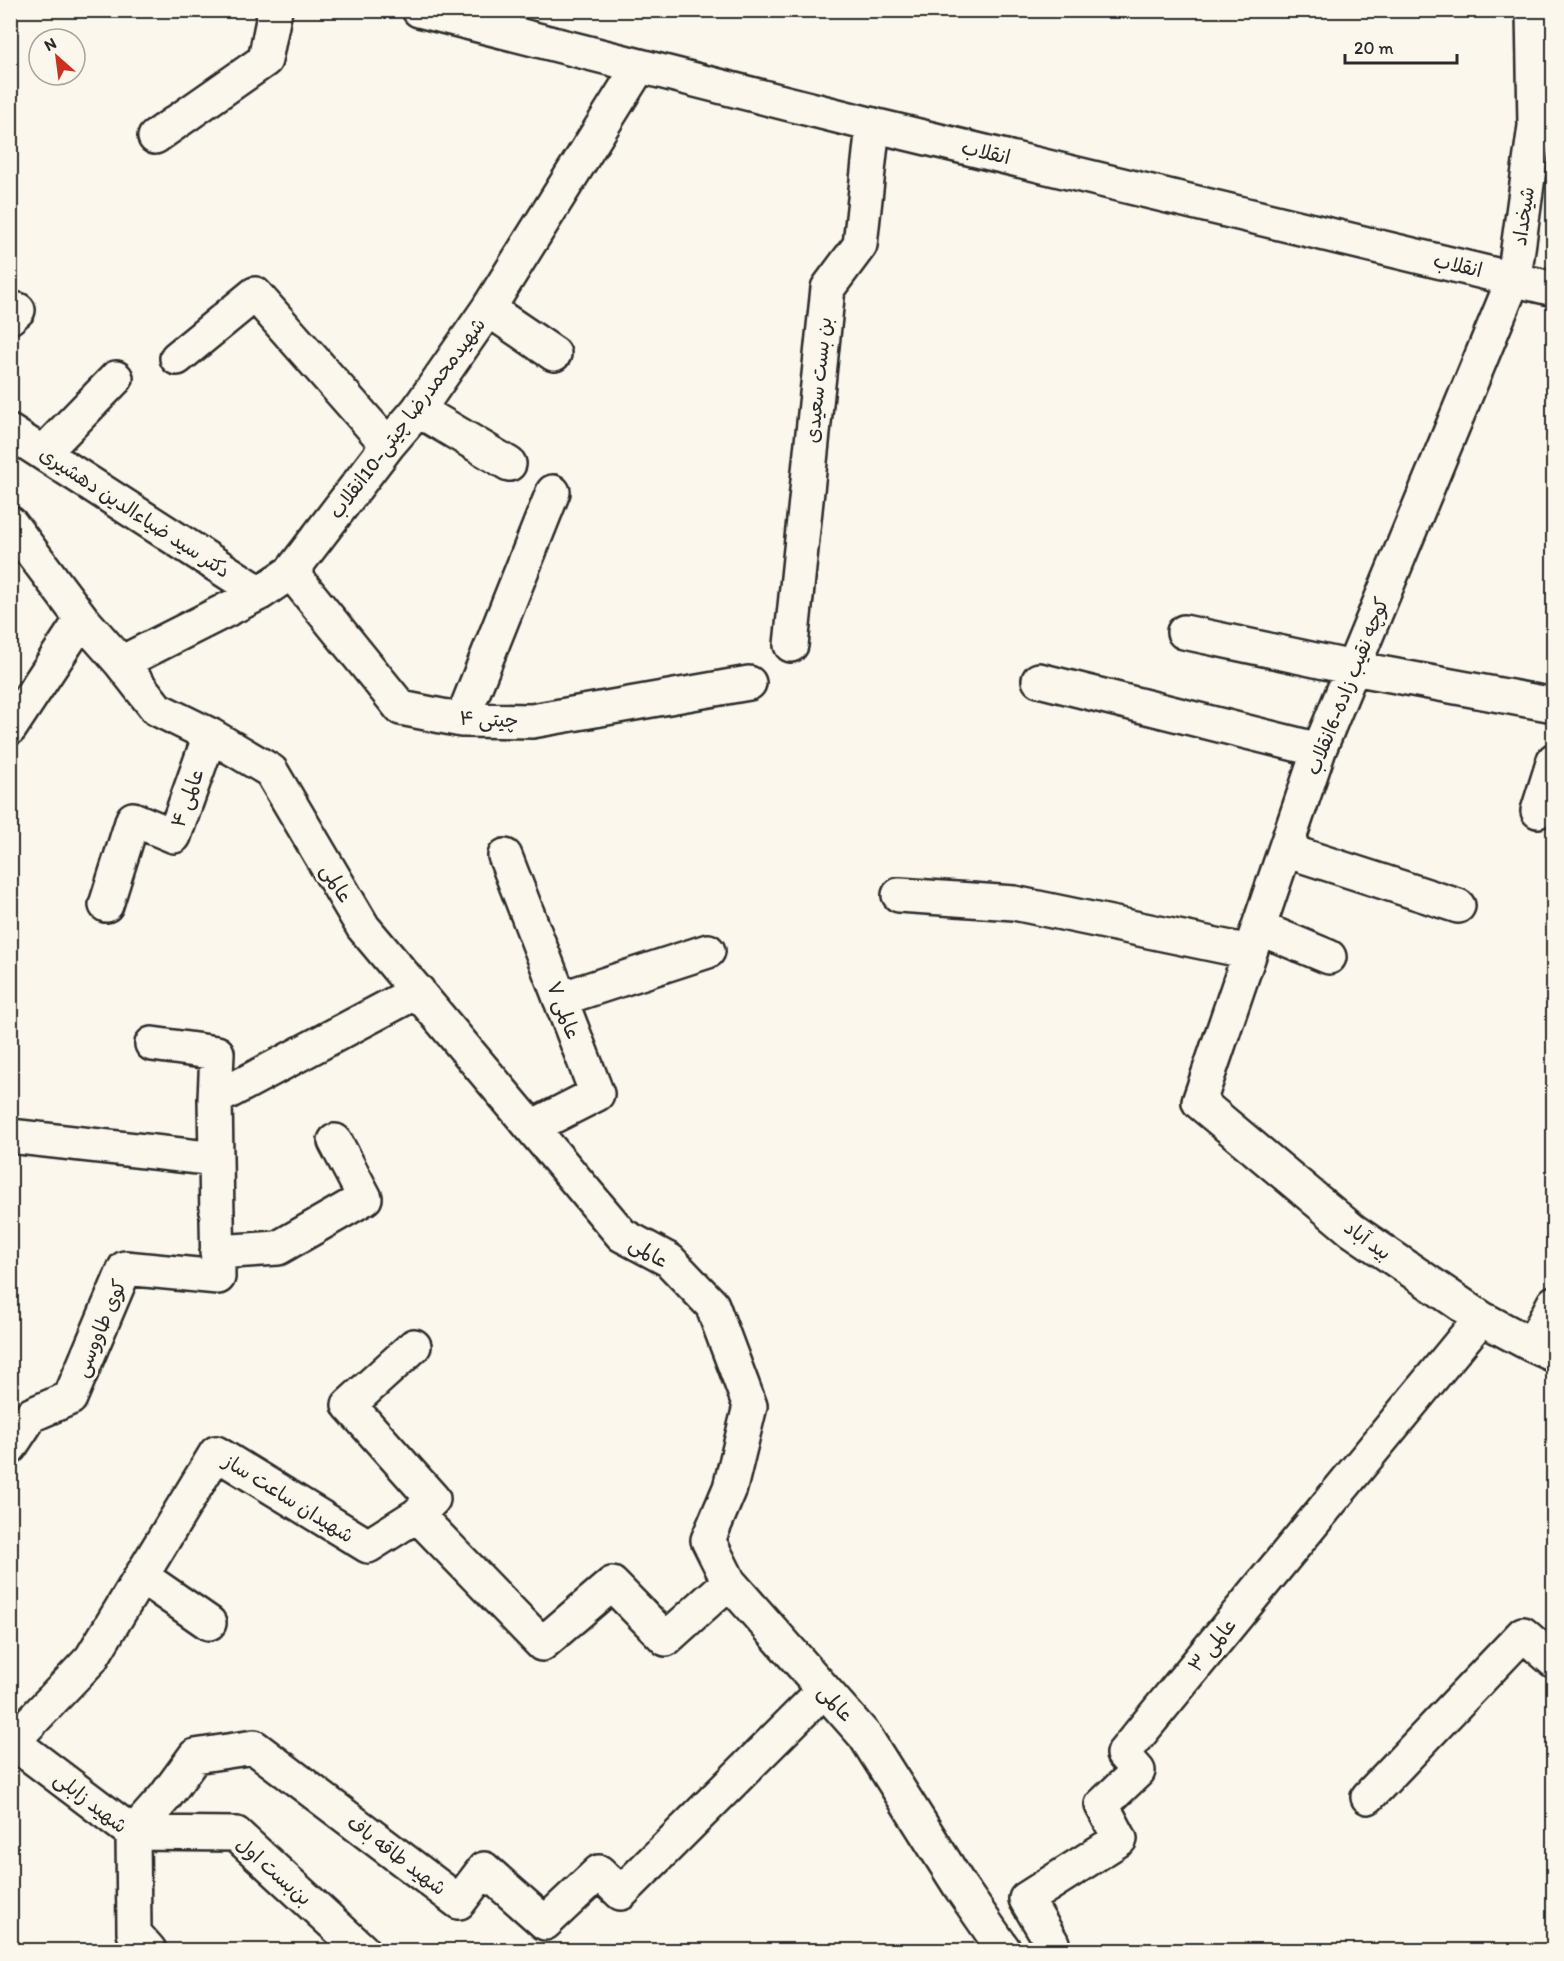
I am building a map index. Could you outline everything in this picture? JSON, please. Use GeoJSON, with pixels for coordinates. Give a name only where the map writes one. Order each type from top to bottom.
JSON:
{"type":"FeatureCollection","features":[{"type":"Feature","properties":{"kind":"street"},"geometry":{"type":"LineString","coordinates":[[155,137],[266,60],[275,10]]}},
{"type":"Feature","properties":{"kind":"street","name":"انقلاب"},"geometry":{"type":"LineString","coordinates":[[419,10],[508,22],[639,67],[873,126],[1554,289]]}},
{"type":"Feature","properties":{"kind":"street","name":"شیخداد"},"geometry":{"type":"LineString","coordinates":[[1514,278],[1535,126],[1533,10]]}},
{"type":"Feature","properties":{"kind":"street","name":"شهیدمحمدرضا چیتی-10انقلاب"},"geometry":{"type":"LineString","coordinates":[[121,663],[260,593],[291,572],[388,445],[418,410],[488,309],[639,67]]}},
{"type":"Feature","properties":{"kind":"street","name":"بن بست سعیدی"},"geometry":{"type":"LineString","coordinates":[[791,645],[828,288],[860,245],[873,126]]}},
{"type":"Feature","properties":{"kind":"street","name":"کوچه نقیب زاده-6انقلاب"},"geometry":{"type":"LineString","coordinates":[[1199,1102],[1319,750],[1514,278]]}},
{"type":"Feature","properties":{"kind":"street"},"geometry":{"type":"LineString","coordinates":[[177,358],[255,294],[388,445]]}},
{"type":"Feature","properties":{"kind":"street"},"geometry":{"type":"LineString","coordinates":[[488,309],[554,354]]}},
{"type":"Feature","properties":{"kind":"street"},"geometry":{"type":"LineString","coordinates":[[43,453],[116,378]]}},
{"type":"Feature","properties":{"kind":"street"},"geometry":{"type":"LineString","coordinates":[[418,410],[509,464]]}},
{"type":"Feature","properties":{"kind":"street","name":"دکتر سید ضیاءالدین دهشیری"},"geometry":{"type":"LineString","coordinates":[[10,432],[260,593]]}},
{"type":"Feature","properties":{"kind":"street"},"geometry":{"type":"LineString","coordinates":[[462,720],[553,492]]}},
{"type":"Feature","properties":{"kind":"street","name":"عالمی"},"geometry":{"type":"LineString","coordinates":[[10,523],[82,619],[157,709],[210,735],[271,771],[363,927],[622,1235],[669,1260],[712,1305],[750,1406],[730,1488],[708,1540],[729,1582],[865,1736],[961,1888],[1005,1950]]}},
{"type":"Feature","properties":{"kind":"street","name":"چیتی ۴"},"geometry":{"type":"LineString","coordinates":[[291,572],[402,708],[462,720],[532,721],[749,683]]}},
{"type":"Feature","properties":{"kind":"street"},"geometry":{"type":"LineString","coordinates":[[10,728],[82,619]]}},
{"type":"Feature","properties":{"kind":"street"},"geometry":{"type":"LineString","coordinates":[[1184,632],[1353,668],[1554,705]]}},
{"type":"Feature","properties":{"kind":"street"},"geometry":{"type":"LineString","coordinates":[[1039,680],[1319,750]]}},
{"type":"Feature","properties":{"kind":"street","name":"عالمی ۴"},"geometry":{"type":"LineString","coordinates":[[106,905],[133,819],[174,836],[210,735]]}},
{"type":"Feature","properties":{"kind":"street"},"geometry":{"type":"LineString","coordinates":[[1538,812],[1554,760]]}},
{"type":"Feature","properties":{"kind":"street"},"geometry":{"type":"LineString","coordinates":[[1285,850],[1458,906]]}},
{"type":"Feature","properties":{"kind":"street","name":"عالمی ۷"},"geometry":{"type":"LineString","coordinates":[[505,856],[597,1094],[532,1127]]}},
{"type":"Feature","properties":{"kind":"street"},"geometry":{"type":"LineString","coordinates":[[899,895],[1014,903],[1254,940],[1329,957]]}},
{"type":"Feature","properties":{"kind":"street"},"geometry":{"type":"LineString","coordinates":[[560,999],[708,951]]}},
{"type":"Feature","properties":{"kind":"street"},"geometry":{"type":"LineString","coordinates":[[215,1099],[418,992]]}},
{"type":"Feature","properties":{"kind":"street","name":"کوی طاووسی"},"geometry":{"type":"LineString","coordinates":[[10,1447],[21,1411],[70,1398],[125,1268],[218,1277],[215,1099],[217,1053],[152,1044]]}},
{"type":"Feature","properties":{"kind":"street","name":"بید آباد"},"geometry":{"type":"LineString","coordinates":[[1199,1102],[1352,1230],[1481,1318],[1543,1350]]}},
{"type":"Feature","properties":{"kind":"street"},"geometry":{"type":"LineString","coordinates":[[10,1136],[216,1159]]}},
{"type":"Feature","properties":{"kind":"street"},"geometry":{"type":"LineString","coordinates":[[217,1252],[278,1248],[365,1198],[335,1142]]}},
{"type":"Feature","properties":{"kind":"street"},"geometry":{"type":"LineString","coordinates":[[1543,1350],[1554,1303]]}},
{"type":"Feature","properties":{"kind":"street","name":"عالمی ۳"},"geometry":{"type":"LineString","coordinates":[[1046,1950],[1053,1942],[1026,1899],[1120,1839],[1102,1805],[1138,1771],[1123,1754],[1481,1318]]}},
{"type":"Feature","properties":{"kind":"street"},"geometry":{"type":"LineString","coordinates":[[414,1346],[349,1405],[433,1499],[417,1515],[542,1644],[612,1584],[666,1639],[729,1582]]}},
{"type":"Feature","properties":{"kind":"street","name":"شهیدان ساعت ساز"},"geometry":{"type":"LineString","coordinates":[[11,1741],[91,1659],[216,1453],[368,1546],[417,1515]]}},
{"type":"Feature","properties":{"kind":"street"},"geometry":{"type":"LineString","coordinates":[[141,1576],[209,1623]]}},
{"type":"Feature","properties":{"kind":"street"},"geometry":{"type":"LineString","coordinates":[[1368,1797],[1523,1634],[1554,1661]]}},
{"type":"Feature","properties":{"kind":"street","name":"شهید طاقه باف"},"geometry":{"type":"LineString","coordinates":[[133,1833],[165,1797],[195,1756],[254,1747],[459,1902],[484,1869],[545,1923],[599,1872],[621,1893],[824,1690]]}},
{"type":"Feature","properties":{"kind":"street","name":"شهید زابلی"},"geometry":{"type":"LineString","coordinates":[[11,1741],[133,1833],[133,1945]]}},
{"type":"Feature","properties":{"kind":"street","name":"بن‌بست اول"},"geometry":{"type":"LineString","coordinates":[[133,1833],[236,1834],[362,1950]]}}]}
